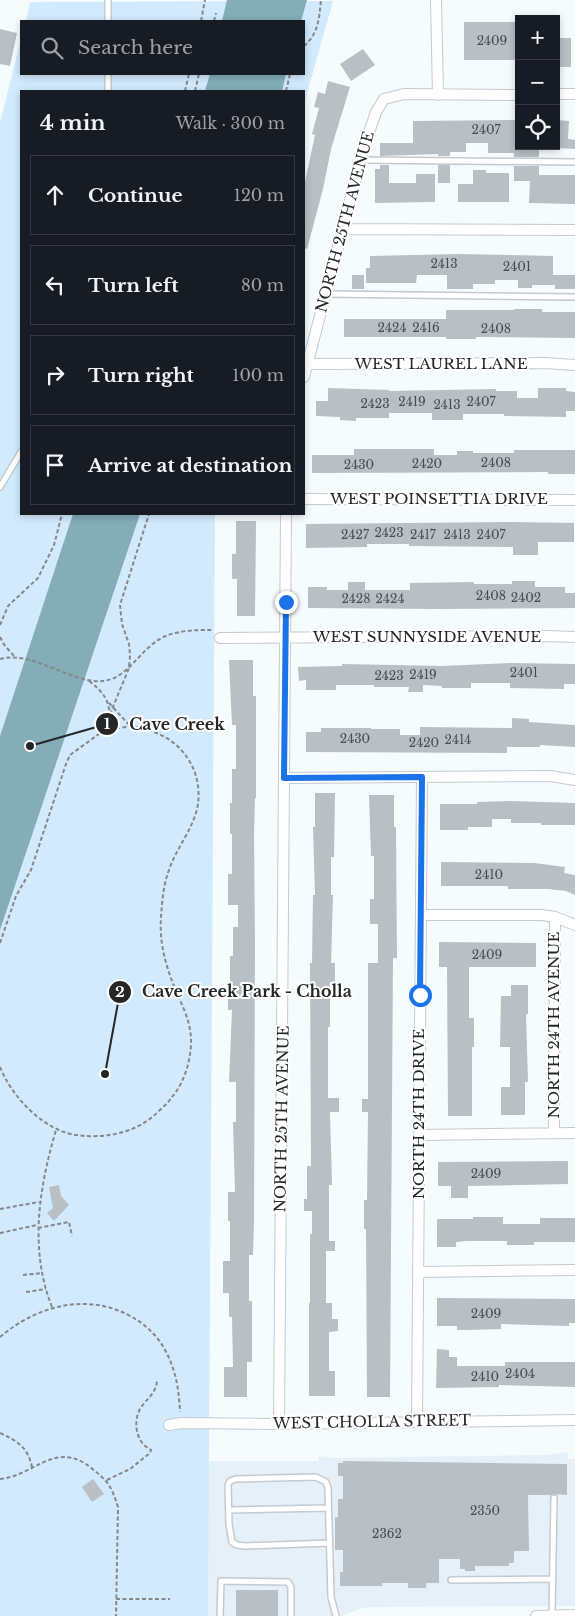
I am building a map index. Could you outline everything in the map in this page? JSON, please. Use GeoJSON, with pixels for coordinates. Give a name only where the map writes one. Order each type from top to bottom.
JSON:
{"type":"FeatureCollection","features":[{"type":"Feature","properties":{"kind":"street"},"geometry":{"type":"LineString","coordinates":[[436,0],[438,94],[515,95]]}},
{"type":"Feature","properties":{"kind":"street","name":"NORTH 25TH AVENUE"},"geometry":{"type":"LineString","coordinates":[[305,372],[342,229],[376,112],[384,99],[404,94],[438,94]]}},
{"type":"Feature","properties":{"kind":"street"},"geometry":{"type":"LineString","coordinates":[[560,94],[575,94]]}},
{"type":"Feature","properties":{"kind":"street"},"geometry":{"type":"LineString","coordinates":[[342,229],[575,230]]}},
{"type":"Feature","properties":{"kind":"street","name":"WEST LAUREL LANE"},"geometry":{"type":"LineString","coordinates":[[307,364],[544,363],[575,365]]}},
{"type":"Feature","properties":{"kind":"street","name":"WEST POINSETTIA DRIVE"},"geometry":{"type":"LineString","coordinates":[[305,499],[575,500]]}},
{"type":"Feature","properties":{"kind":"street","name":"NORTH 25TH AVENUE"},"geometry":{"type":"LineString","coordinates":[[279,1424],[286,515]]}},
{"type":"Feature","properties":{"kind":"street","name":"WEST SUNNYSIDE AVENUE"},"geometry":{"type":"LineString","coordinates":[[220,638],[575,637]]}},
{"type":"Feature","properties":{"kind":"street"},"geometry":{"type":"LineString","coordinates":[[284,778],[551,776],[575,780]]}},
{"type":"Feature","properties":{"kind":"street","name":"NORTH 24TH DRIVE"},"geometry":{"type":"LineString","coordinates":[[417,1421],[422,777]]}},
{"type":"Feature","properties":{"kind":"street"},"geometry":{"type":"LineString","coordinates":[[421,915],[542,915],[555,916],[575,925]]}},
{"type":"Feature","properties":{"kind":"street","name":"NORTH 24TH AVENUE"},"geometry":{"type":"LineString","coordinates":[[554,1133],[555,916]]}},
{"type":"Feature","properties":{"kind":"street"},"geometry":{"type":"LineString","coordinates":[[419,1135],[575,1133]]}},
{"type":"Feature","properties":{"kind":"street"},"geometry":{"type":"LineString","coordinates":[[418,1272],[575,1270]]}},
{"type":"Feature","properties":{"kind":"street","name":"WEST CHOLLA STREET"},"geometry":{"type":"LineString","coordinates":[[169,1425],[181,1423],[279,1424],[575,1420]]}},
{"type":"Feature","properties":{"kind":"street"},"geometry":{"type":"LineString","coordinates":[[536,1616],[575,1615]]}},
{"type":"Feature","properties":{"kind":"lane"},"geometry":{"type":"LineString","coordinates":[[108,0],[108,20]]}},
{"type":"Feature","properties":{"kind":"lane"},"geometry":{"type":"LineString","coordinates":[[108,75],[108,90]]}},
{"type":"Feature","properties":{"kind":"lane"},"geometry":{"type":"LineString","coordinates":[[361,160],[575,162]]}},
{"type":"Feature","properties":{"kind":"lane"},"geometry":{"type":"LineString","coordinates":[[325,294],[575,297]]}},
{"type":"Feature","properties":{"kind":"lane"},"geometry":{"type":"LineString","coordinates":[[0,487],[20,454]]}},
{"type":"Feature","properties":{"kind":"lane"},"geometry":{"type":"LineString","coordinates":[[330,1543],[237,1545],[232,1542],[228,1510],[228,1485],[230,1481],[246,1478],[316,1477],[326,1482],[328,1488],[328,1508],[330,1543],[331,1597],[336,1616]]}},
{"type":"Feature","properties":{"kind":"lane"},"geometry":{"type":"LineString","coordinates":[[552,1616],[554,1498]]}},
{"type":"Feature","properties":{"kind":"lane"},"geometry":{"type":"LineString","coordinates":[[228,1510],[328,1508]]}},
{"type":"Feature","properties":{"kind":"lane"},"geometry":{"type":"LineString","coordinates":[[451,1580],[553,1579]]}},
{"type":"Feature","properties":{"kind":"lane"},"geometry":{"type":"LineString","coordinates":[[220,1616],[221,1581],[255,1581],[288,1582],[291,1587],[291,1616]]}},
{"type":"Feature","properties":{"kind":"path"},"geometry":{"type":"LineString","coordinates":[[201,20],[205,0]]}},
{"type":"Feature","properties":{"kind":"path"},"geometry":{"type":"LineString","coordinates":[[305,45],[311,40],[316,31],[321,0]]}},
{"type":"Feature","properties":{"kind":"path"},"geometry":{"type":"LineString","coordinates":[[214,20],[216,13]]}},
{"type":"Feature","properties":{"kind":"path"},"geometry":{"type":"LineString","coordinates":[[185,90],[189,75]]}},
{"type":"Feature","properties":{"kind":"path"},"geometry":{"type":"LineString","coordinates":[[194,90],[199,75]]}},
{"type":"Feature","properties":{"kind":"path"},"geometry":{"type":"LineString","coordinates":[[286,90],[290,75]]}},
{"type":"Feature","properties":{"kind":"path"},"geometry":{"type":"LineString","coordinates":[[0,625],[8,606],[38,578],[54,544],[62,515]]}},
{"type":"Feature","properties":{"kind":"path"},"geometry":{"type":"LineString","coordinates":[[0,943],[16,896],[31,870],[70,755],[103,731],[110,718],[129,668],[129,644],[122,624],[120,605],[149,515]]}},
{"type":"Feature","properties":{"kind":"path"},"geometry":{"type":"LineString","coordinates":[[0,659],[15,657],[26,659],[87,680],[101,682],[110,680],[129,668],[142,653],[160,638],[168,635],[181,632],[220,630],[220,638]]}},
{"type":"Feature","properties":{"kind":"path"},"geometry":{"type":"LineString","coordinates":[[0,636],[5,646],[15,657]]}},
{"type":"Feature","properties":{"kind":"path"},"geometry":{"type":"LineString","coordinates":[[87,680],[100,690],[107,701],[131,727]]}},
{"type":"Feature","properties":{"kind":"path"},"geometry":{"type":"LineString","coordinates":[[107,701],[110,718]]}},
{"type":"Feature","properties":{"kind":"path"},"geometry":{"type":"LineString","coordinates":[[0,1068],[4,1078],[35,1116],[56,1130],[75,1135],[93,1136],[116,1134],[136,1128],[154,1116],[173,1096],[188,1065],[190,1031],[164,956],[160,919],[168,872],[187,834],[198,805],[198,786],[190,760],[168,738],[151,730],[131,727],[103,731]]}},
{"type":"Feature","properties":{"kind":"path"},"geometry":{"type":"LineString","coordinates":[[0,1077],[4,1078]]}},
{"type":"Feature","properties":{"kind":"path"},"geometry":{"type":"LineString","coordinates":[[52,1307],[43,1272],[38,1227],[39,1202],[47,1160],[56,1130]]}},
{"type":"Feature","properties":{"kind":"path"},"geometry":{"type":"LineString","coordinates":[[0,1209],[39,1202]]}},
{"type":"Feature","properties":{"kind":"path"},"geometry":{"type":"LineString","coordinates":[[0,1233],[70,1222],[72,1236]]}},
{"type":"Feature","properties":{"kind":"path"},"geometry":{"type":"LineString","coordinates":[[23,1275],[43,1272]]}},
{"type":"Feature","properties":{"kind":"path"},"geometry":{"type":"LineString","coordinates":[[26,1292],[46,1289]]}},
{"type":"Feature","properties":{"kind":"path"},"geometry":{"type":"LineString","coordinates":[[0,1337],[33,1315],[52,1307],[80,1303],[103,1305],[123,1311],[143,1324],[164,1348],[174,1369],[179,1389],[181,1423]]}},
{"type":"Feature","properties":{"kind":"path"},"geometry":{"type":"LineString","coordinates":[[107,1480],[130,1469],[150,1453],[151,1450],[145,1447],[138,1436],[136,1428],[137,1417],[139,1411],[154,1392],[157,1381]]}},
{"type":"Feature","properties":{"kind":"path"},"geometry":{"type":"LineString","coordinates":[[0,1433],[15,1440],[23,1448],[30,1456],[32,1467]]}},
{"type":"Feature","properties":{"kind":"path"},"geometry":{"type":"LineString","coordinates":[[0,1479],[16,1476],[32,1467],[60,1456],[74,1457],[87,1464],[107,1480],[114,1493],[118,1507],[116,1616]]}},
{"type":"Feature","properties":{"kind":"path"},"geometry":{"type":"LineString","coordinates":[[116,1598],[170,1599]]}},
{"type":"Feature","properties":{"kind":"shaded area"},"geometry":{"type":"Polygon","coordinates":[[[227,0],[307,0],[301,20],[222,20],[227,0]]]}},
{"type":"Feature","properties":{"kind":"shaded area"},"geometry":{"type":"Polygon","coordinates":[[[333,1],[305,100],[305,90],[20,90],[20,515],[215,515],[208,1616],[0,1616],[0,123],[20,43],[20,75],[305,75],[305,20],[26,20],[30,2],[333,1]]]}},
{"type":"Feature","properties":{"kind":"shaded area"},"geometry":{"type":"Polygon","coordinates":[[[210,75],[286,75],[282,90],[205,90],[210,75]]]}},
{"type":"Feature","properties":{"kind":"shaded area"},"geometry":{"type":"Polygon","coordinates":[[[73,515],[140,515],[0,930],[0,736],[73,515]]]}},
{"type":"Feature","properties":{"kind":"shaded area"},"geometry":{"type":"Polygon","coordinates":[[[568,1452],[568,1459],[575,1459],[575,1606],[367,1607],[344,1616],[208,1616],[208,1461],[318,1461],[319,1456],[333,1458],[547,1455],[568,1452]]]}},
{"type":"Feature","properties":{"kind":"building"},"geometry":{"type":"Polygon","coordinates":[[[464,22],[515,22],[515,60],[464,60],[464,22]]]}},
{"type":"Feature","properties":{"kind":"building"},"geometry":{"type":"Polygon","coordinates":[[[0,29],[17,33],[10,66],[0,64],[0,29]]]}},
{"type":"Feature","properties":{"kind":"building"},"geometry":{"type":"Polygon","coordinates":[[[560,38],[571,38],[571,67],[560,67],[560,38]]]}},
{"type":"Feature","properties":{"kind":"building"},"geometry":{"type":"Polygon","coordinates":[[[363,49],[375,65],[351,81],[340,64],[363,49]]]}},
{"type":"Feature","properties":{"kind":"building"},"geometry":{"type":"Polygon","coordinates":[[[328,81],[350,87],[331,149],[323,189],[307,249],[305,248],[305,182],[315,135],[312,134],[319,108],[314,107],[318,92],[325,94],[328,81]]]}},
{"type":"Feature","properties":{"kind":"building"},"geometry":{"type":"Polygon","coordinates":[[[515,120],[515,150],[539,150],[539,157],[514,157],[514,153],[488,153],[488,143],[466,143],[466,152],[450,152],[450,156],[438,156],[438,154],[380,156],[380,143],[413,143],[413,121],[515,120]]]}},
{"type":"Feature","properties":{"kind":"building"},"geometry":{"type":"Polygon","coordinates":[[[560,120],[569,121],[568,139],[575,140],[575,149],[560,148],[560,120]]]}},
{"type":"Feature","properties":{"kind":"building"},"geometry":{"type":"Polygon","coordinates":[[[380,165],[389,165],[389,183],[416,183],[416,174],[435,174],[435,202],[375,203],[375,169],[380,169],[380,165]]]}},
{"type":"Feature","properties":{"kind":"building"},"geometry":{"type":"Polygon","coordinates":[[[438,165],[450,165],[450,183],[438,183],[438,165]]]}},
{"type":"Feature","properties":{"kind":"building"},"geometry":{"type":"Polygon","coordinates":[[[514,166],[539,166],[539,175],[575,175],[575,204],[529,203],[530,181],[514,181],[514,166]]]}},
{"type":"Feature","properties":{"kind":"building"},"geometry":{"type":"Polygon","coordinates":[[[473,170],[486,170],[486,173],[509,173],[509,202],[458,202],[458,184],[473,184],[473,170]]]}},
{"type":"Feature","properties":{"kind":"building"},"geometry":{"type":"Polygon","coordinates":[[[458,254],[553,256],[553,275],[575,275],[575,289],[555,289],[555,285],[532,285],[532,288],[518,288],[518,280],[495,280],[495,284],[473,284],[473,289],[447,289],[447,275],[417,275],[416,283],[366,283],[366,268],[370,268],[370,256],[458,254]]]}},
{"type":"Feature","properties":{"kind":"building"},"geometry":{"type":"Polygon","coordinates":[[[352,275],[364,275],[364,289],[352,289],[352,275]]]}},
{"type":"Feature","properties":{"kind":"building"},"geometry":{"type":"Polygon","coordinates":[[[542,309],[542,312],[575,312],[575,338],[476,337],[476,339],[446,339],[446,337],[344,337],[344,319],[446,319],[446,310],[542,309]]]}},
{"type":"Feature","properties":{"kind":"building"},"geometry":{"type":"Polygon","coordinates":[[[328,388],[389,391],[496,389],[496,391],[517,391],[517,398],[538,398],[538,388],[566,388],[566,391],[575,392],[575,411],[566,411],[566,417],[463,414],[463,420],[432,420],[432,413],[389,413],[389,418],[356,418],[356,421],[340,420],[340,417],[316,416],[316,401],[328,401],[328,388]]]}},
{"type":"Feature","properties":{"kind":"building"},"geometry":{"type":"Polygon","coordinates":[[[354,449],[434,449],[434,455],[457,455],[457,451],[514,453],[514,450],[575,450],[575,474],[548,474],[548,472],[312,473],[312,455],[354,455],[354,449]]]}},
{"type":"Feature","properties":{"kind":"building"},"geometry":{"type":"Polygon","coordinates":[[[236,521],[256,521],[255,616],[237,616],[237,579],[232,579],[232,554],[236,554],[236,521]]]}},
{"type":"Feature","properties":{"kind":"building"},"geometry":{"type":"Polygon","coordinates":[[[574,523],[574,542],[538,542],[538,555],[513,555],[513,547],[367,544],[367,547],[306,548],[306,524],[574,523]]]}},
{"type":"Feature","properties":{"kind":"building"},"geometry":{"type":"Polygon","coordinates":[[[512,581],[535,581],[535,587],[565,587],[565,593],[575,593],[575,608],[308,608],[308,587],[327,587],[327,590],[348,590],[348,582],[365,582],[365,590],[410,590],[410,583],[474,582],[474,584],[512,584],[512,581]]]}},
{"type":"Feature","properties":{"kind":"building"},"geometry":{"type":"Polygon","coordinates":[[[229,660],[253,660],[253,696],[256,696],[254,1221],[253,1255],[249,1255],[249,1301],[252,1301],[252,1362],[247,1362],[247,1397],[224,1397],[224,1367],[233,1367],[232,1317],[229,1317],[229,1293],[223,1293],[223,1261],[230,1261],[228,1192],[235,1192],[233,1122],[236,1122],[236,1082],[229,1082],[232,1010],[228,1010],[228,991],[230,991],[230,956],[233,956],[233,927],[238,927],[238,905],[228,905],[228,874],[232,874],[230,803],[232,803],[232,769],[236,769],[236,725],[232,725],[229,660]]]}},
{"type":"Feature","properties":{"kind":"building"},"geometry":{"type":"Polygon","coordinates":[[[510,663],[575,664],[575,684],[564,684],[564,689],[510,688],[510,683],[471,683],[471,688],[442,688],[442,686],[423,685],[423,692],[408,692],[409,687],[374,687],[374,685],[336,685],[336,690],[306,690],[306,680],[299,681],[298,667],[342,666],[342,664],[442,666],[510,663]]]}},
{"type":"Feature","properties":{"kind":"building"},"geometry":{"type":"Polygon","coordinates":[[[512,718],[529,719],[529,722],[575,725],[575,747],[540,745],[540,747],[507,747],[507,753],[306,752],[306,732],[321,732],[321,728],[400,729],[400,735],[420,735],[420,727],[512,728],[512,718]]]}},
{"type":"Feature","properties":{"kind":"building"},"geometry":{"type":"Polygon","coordinates":[[[315,793],[335,793],[334,857],[331,857],[331,895],[333,895],[331,963],[335,963],[335,984],[330,984],[328,1098],[339,1098],[339,1112],[330,1112],[332,1185],[329,1185],[329,1241],[335,1241],[335,1251],[326,1251],[326,1303],[332,1303],[332,1319],[338,1319],[338,1331],[329,1332],[329,1371],[335,1371],[335,1396],[309,1396],[310,1234],[312,1234],[312,1211],[304,1211],[304,1199],[307,1199],[307,1166],[311,1166],[310,963],[312,963],[313,895],[315,895],[313,827],[315,827],[315,793]]]}},
{"type":"Feature","properties":{"kind":"building"},"geometry":{"type":"Polygon","coordinates":[[[369,795],[394,795],[394,827],[396,827],[397,958],[393,958],[390,1397],[367,1397],[366,1229],[364,1229],[364,1200],[367,1200],[368,1112],[362,1112],[362,1099],[368,1099],[368,963],[378,963],[378,924],[370,924],[370,899],[374,899],[374,856],[371,856],[369,795]]]}},
{"type":"Feature","properties":{"kind":"building"},"geometry":{"type":"Polygon","coordinates":[[[477,802],[575,803],[575,825],[511,823],[511,819],[492,819],[492,827],[468,827],[468,830],[440,830],[440,804],[477,804],[477,802]]]}},
{"type":"Feature","properties":{"kind":"building"},"geometry":{"type":"Polygon","coordinates":[[[441,862],[534,863],[565,867],[564,873],[575,875],[575,895],[566,891],[548,889],[508,889],[508,886],[441,886],[441,862]]]}},
{"type":"Feature","properties":{"kind":"building"},"geometry":{"type":"Polygon","coordinates":[[[439,942],[536,943],[536,967],[469,967],[469,1018],[474,1018],[472,1116],[448,1116],[447,967],[439,967],[439,942]]]}},
{"type":"Feature","properties":{"kind":"building"},"geometry":{"type":"Polygon","coordinates":[[[511,985],[528,985],[528,1014],[526,1014],[528,1082],[525,1082],[525,1115],[501,1115],[501,1087],[510,1087],[510,1047],[500,1047],[501,996],[511,996],[511,985]]]}},
{"type":"Feature","properties":{"kind":"building"},"geometry":{"type":"Polygon","coordinates":[[[568,1161],[568,1184],[468,1186],[468,1198],[451,1198],[451,1186],[438,1186],[438,1162],[568,1161]]]}},
{"type":"Feature","properties":{"kind":"building"},"geometry":{"type":"Polygon","coordinates":[[[59,1185],[61,1196],[69,1205],[54,1221],[47,1213],[53,1208],[49,1187],[59,1185]]]}},
{"type":"Feature","properties":{"kind":"building"},"geometry":{"type":"Polygon","coordinates":[[[473,1217],[503,1217],[503,1224],[540,1224],[540,1218],[575,1218],[575,1242],[534,1242],[534,1245],[507,1245],[507,1241],[467,1241],[456,1242],[456,1247],[437,1247],[437,1219],[473,1219],[473,1217]]]}},
{"type":"Feature","properties":{"kind":"building"},"geometry":{"type":"Polygon","coordinates":[[[437,1298],[575,1299],[575,1323],[569,1323],[569,1326],[501,1324],[501,1329],[457,1330],[457,1326],[437,1326],[437,1298]]]}},
{"type":"Feature","properties":{"kind":"building"},"geometry":{"type":"Polygon","coordinates":[[[437,1349],[449,1350],[449,1357],[457,1357],[457,1366],[505,1366],[505,1362],[575,1362],[575,1387],[499,1385],[499,1387],[436,1388],[437,1349]]]}},
{"type":"Feature","properties":{"kind":"building"},"geometry":{"type":"Polygon","coordinates":[[[343,1461],[567,1464],[567,1495],[528,1495],[529,1551],[514,1551],[514,1563],[509,1563],[509,1566],[475,1566],[475,1571],[465,1571],[465,1569],[460,1569],[460,1559],[439,1559],[439,1583],[426,1583],[426,1588],[408,1588],[408,1583],[382,1583],[382,1586],[340,1586],[340,1572],[343,1572],[343,1550],[335,1550],[335,1517],[338,1517],[338,1499],[343,1499],[343,1476],[338,1476],[338,1463],[343,1463],[343,1461]]]}},
{"type":"Feature","properties":{"kind":"building"},"geometry":{"type":"Polygon","coordinates":[[[93,1479],[104,1494],[92,1502],[82,1487],[93,1479]]]}},
{"type":"Feature","properties":{"kind":"building"},"geometry":{"type":"Polygon","coordinates":[[[236,1590],[278,1590],[278,1616],[236,1616],[236,1590]]]}},
{"type":"Feature","properties":{"kind":"place","name":"Cave Creek"},"geometry":{"type":"Point","coordinates":[30,746]}},
{"type":"Feature","properties":{"kind":"place","name":"Cave Creek Park - Cholla"},"geometry":{"type":"Point","coordinates":[105,1074]}},
{"type":"Feature","properties":{"kind":"route"},"geometry":{"type":"LineString","coordinates":[[286,602],[284,778],[422,777],[420,995]]}}]}
